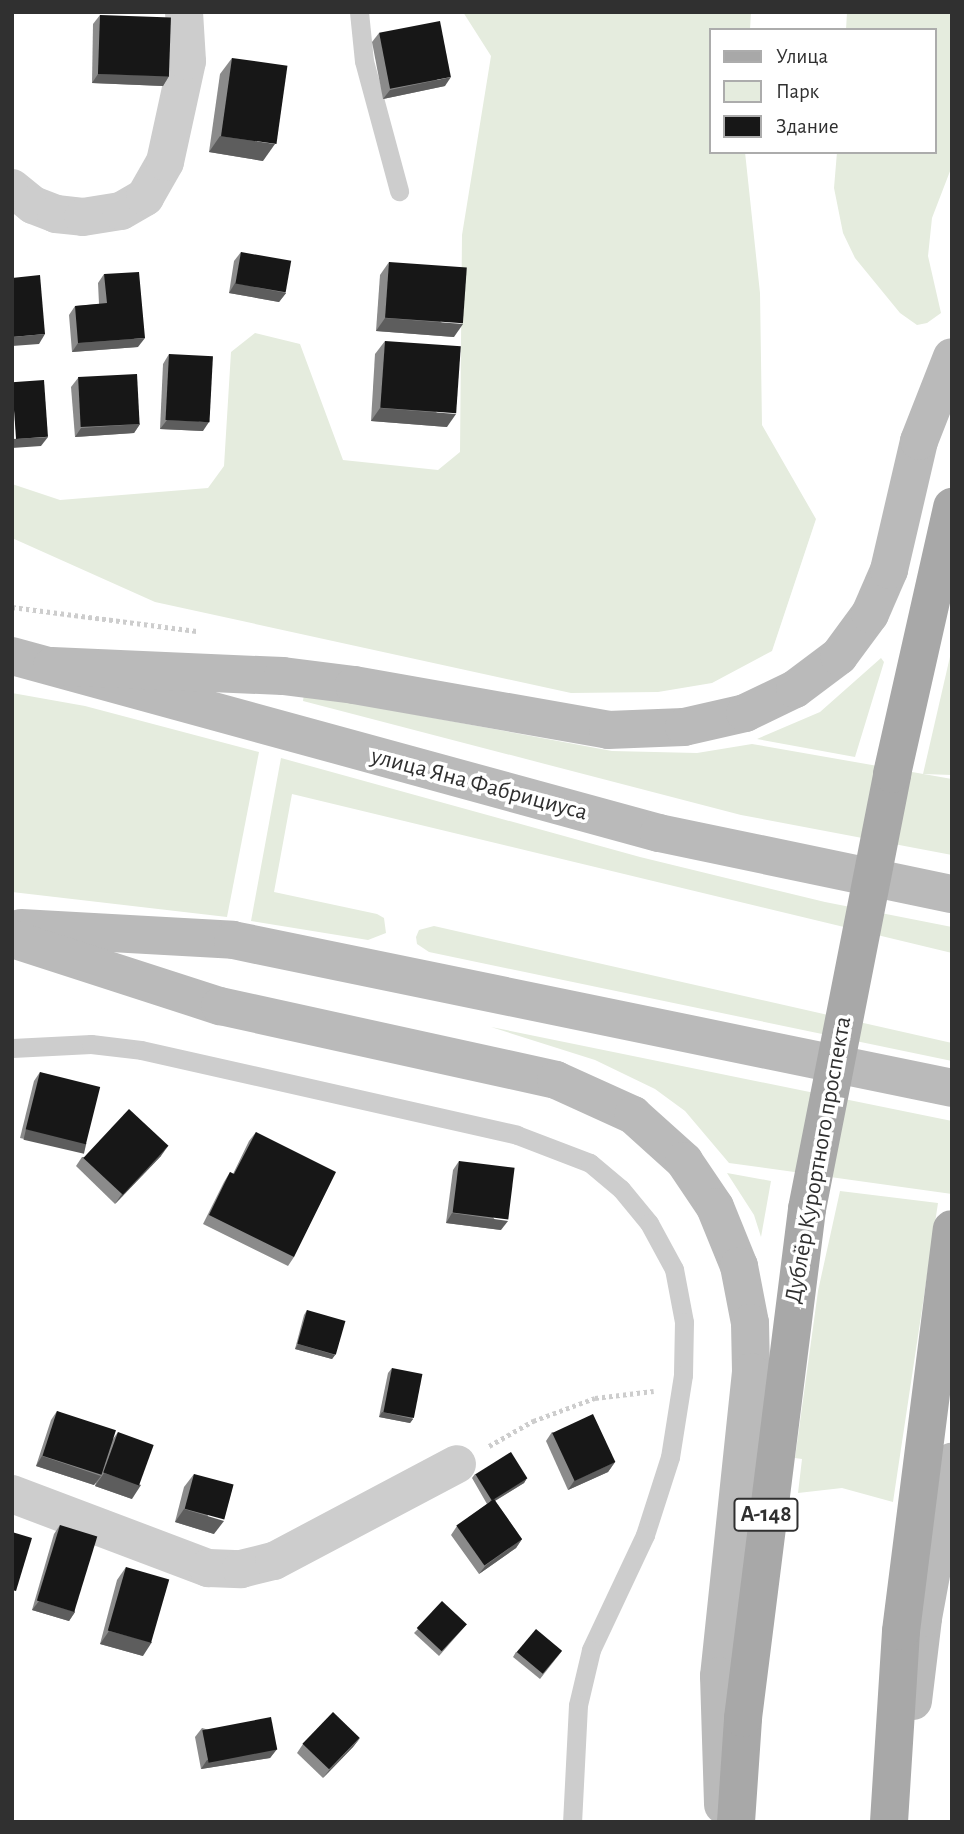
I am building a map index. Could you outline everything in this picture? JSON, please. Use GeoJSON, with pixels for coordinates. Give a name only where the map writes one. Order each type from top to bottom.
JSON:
{"type":"FeatureCollection","features":[{"type":"Feature","properties":{"kind":"main road"},"geometry":{"type":"LineString","coordinates":[[52,666],[343,683],[608,730],[684,727],[746,713],[795,689],[839,656],[870,614],[889,570],[919,441],[952,357]]}},
{"type":"Feature","properties":{"kind":"main road","name":"Дублёр Курортного проспекта"},"geometry":{"type":"LineString","coordinates":[[736,1822],[743,1718],[807,1209],[892,774],[952,507]]}},
{"type":"Feature","properties":{"kind":"main road","name":"улица Яна Фабрициуса"},"geometry":{"type":"LineString","coordinates":[[12,656],[659,833],[952,894]]}},
{"type":"Feature","properties":{"kind":"main road"},"geometry":{"type":"LineString","coordinates":[[12,928],[233,940],[952,1088]]}},
{"type":"Feature","properties":{"kind":"main road","name":"А-148"},"geometry":{"type":"LineString","coordinates":[[12,939],[220,1006],[556,1080],[633,1115],[684,1161],[715,1207],[734,1254],[750,1323],[751,1372],[719,1676],[723,1822]]}},
{"type":"Feature","properties":{"kind":"main road"},"geometry":{"type":"LineString","coordinates":[[889,1822],[901,1631],[951,1232]]}},
{"type":"Feature","properties":{"kind":"main road"},"geometry":{"type":"LineString","coordinates":[[899,1822],[923,1618],[952,1462]]}},
{"type":"Feature","properties":{"kind":"street"},"geometry":{"type":"LineString","coordinates":[[12,188],[33,205],[56,214],[83,217],[121,211],[145,197],[165,162],[187,61],[184,12]]}},
{"type":"Feature","properties":{"kind":"street"},"geometry":{"type":"LineString","coordinates":[[12,1494],[208,1568],[241,1569],[274,1561],[457,1464]]}},
{"type":"Feature","properties":{"kind":"lane"},"geometry":{"type":"LineString","coordinates":[[359,12],[364,61],[399,191]]}},
{"type":"Feature","properties":{"kind":"lane"},"geometry":{"type":"LineString","coordinates":[[12,1048],[91,1044],[141,1050],[517,1135],[590,1163],[621,1189],[649,1223],[674,1269],[684,1322],[681,1387],[670,1457],[645,1535],[591,1650],[578,1704],[572,1822]]}},
{"type":"Feature","properties":{"kind":"path"},"geometry":{"type":"LineString","coordinates":[[12,607],[204,632]]}},
{"type":"Feature","properties":{"kind":"path"},"geometry":{"type":"LineString","coordinates":[[457,1464],[533,1421],[595,1398],[681,1387]]}},
{"type":"Feature","properties":{"kind":"green space"},"geometry":{"type":"Polygon","coordinates":[[[463,12],[751,12],[750,28],[708,28],[708,154],[745,154],[760,293],[762,425],[816,519],[772,651],[712,683],[658,692],[571,693],[155,602],[12,538],[12,484],[60,500],[208,488],[224,466],[231,352],[255,333],[300,344],[343,460],[438,470],[460,452],[462,235],[491,56],[463,12]]]}},
{"type":"Feature","properties":{"kind":"green space"},"geometry":{"type":"Polygon","coordinates":[[[847,12],[952,12],[952,166],[932,218],[928,256],[941,313],[927,323],[917,325],[900,313],[855,258],[843,233],[834,188],[837,154],[936,154],[936,28],[846,28],[847,12]]]}},
{"type":"Feature","properties":{"kind":"green space"},"geometry":{"type":"Polygon","coordinates":[[[952,648],[952,775],[923,774],[952,648]]]}},
{"type":"Feature","properties":{"kind":"green space"},"geometry":{"type":"Polygon","coordinates":[[[881,658],[884,662],[855,757],[757,739],[820,712],[881,658]]]}},
{"type":"Feature","properties":{"kind":"green space"},"geometry":{"type":"Polygon","coordinates":[[[12,693],[85,706],[259,752],[227,917],[12,892],[12,693]]]}},
{"type":"Feature","properties":{"kind":"green space"},"geometry":{"type":"Polygon","coordinates":[[[304,694],[612,751],[697,753],[752,744],[952,779],[952,855],[741,815],[303,701],[304,694]]]}},
{"type":"Feature","properties":{"kind":"green space"},"geometry":{"type":"Polygon","coordinates":[[[281,758],[640,857],[825,902],[952,927],[952,953],[292,794],[274,892],[377,914],[384,918],[386,933],[368,940],[251,921],[281,758]]]}},
{"type":"Feature","properties":{"kind":"green space"},"geometry":{"type":"Polygon","coordinates":[[[434,926],[952,1043],[952,1061],[429,952],[417,944],[416,937],[419,930],[434,926]]]}},
{"type":"Feature","properties":{"kind":"green space"},"geometry":{"type":"Polygon","coordinates":[[[491,1027],[952,1121],[952,1194],[729,1163],[685,1111],[655,1089],[595,1060],[491,1027]]]}},
{"type":"Feature","properties":{"kind":"green space"},"geometry":{"type":"Polygon","coordinates":[[[727,1173],[771,1181],[761,1237],[754,1215],[727,1173]]]}},
{"type":"Feature","properties":{"kind":"green space"},"geometry":{"type":"Polygon","coordinates":[[[840,1191],[938,1203],[893,1502],[842,1488],[798,1493],[802,1459],[795,1458],[818,1291],[840,1191]]]}},
{"type":"Feature","properties":{"kind":"building"},"geometry":{"type":"Polygon","coordinates":[[[100,15],[171,17],[169,76],[98,74],[100,15]]]}},
{"type":"Feature","properties":{"kind":"building"},"geometry":{"type":"Polygon","coordinates":[[[440,21],[451,77],[390,89],[379,33],[440,21]]]}},
{"type":"Feature","properties":{"kind":"building"},"geometry":{"type":"Polygon","coordinates":[[[232,58],[287,66],[276,144],[221,136],[232,58]]]}},
{"type":"Feature","properties":{"kind":"building"},"geometry":{"type":"Polygon","coordinates":[[[241,252],[291,261],[286,292],[235,284],[241,252]]]}},
{"type":"Feature","properties":{"kind":"building"},"geometry":{"type":"Polygon","coordinates":[[[389,262],[467,267],[463,323],[385,318],[389,262]]]}},
{"type":"Feature","properties":{"kind":"building"},"geometry":{"type":"Polygon","coordinates":[[[139,272],[145,338],[78,343],[75,306],[107,303],[104,274],[139,272]]]}},
{"type":"Feature","properties":{"kind":"building"},"geometry":{"type":"Polygon","coordinates":[[[40,275],[45,334],[12,337],[12,278],[40,275]]]}},
{"type":"Feature","properties":{"kind":"building"},"geometry":{"type":"Polygon","coordinates":[[[385,341],[461,346],[456,413],[380,408],[385,341]]]}},
{"type":"Feature","properties":{"kind":"building"},"geometry":{"type":"Polygon","coordinates":[[[169,354],[213,356],[209,422],[166,420],[169,354]]]}},
{"type":"Feature","properties":{"kind":"building"},"geometry":{"type":"Polygon","coordinates":[[[137,374],[140,424],[81,427],[78,377],[137,374]]]}},
{"type":"Feature","properties":{"kind":"building"},"geometry":{"type":"Polygon","coordinates":[[[44,380],[48,437],[16,439],[12,382],[44,380]]]}},
{"type":"Feature","properties":{"kind":"building"},"geometry":{"type":"Polygon","coordinates":[[[40,1072],[100,1087],[86,1144],[26,1129],[40,1072]]]}},
{"type":"Feature","properties":{"kind":"building"},"geometry":{"type":"Polygon","coordinates":[[[129,1109],[168,1146],[123,1195],[83,1158],[129,1109]]]}},
{"type":"Feature","properties":{"kind":"building"},"geometry":{"type":"Polygon","coordinates":[[[256,1132],[336,1172],[294,1257],[209,1215],[230,1172],[234,1174],[256,1132]]]}},
{"type":"Feature","properties":{"kind":"building"},"geometry":{"type":"Polygon","coordinates":[[[459,1161],[515,1168],[508,1219],[453,1213],[459,1161]]]}},
{"type":"Feature","properties":{"kind":"building"},"geometry":{"type":"Polygon","coordinates":[[[307,1310],[345,1321],[336,1355],[297,1344],[307,1310]]]}},
{"type":"Feature","properties":{"kind":"building"},"geometry":{"type":"Polygon","coordinates":[[[392,1368],[422,1374],[414,1418],[383,1412],[392,1368]]]}},
{"type":"Feature","properties":{"kind":"building"},"geometry":{"type":"Polygon","coordinates":[[[57,1411],[116,1430],[101,1475],[42,1456],[57,1411]]]}},
{"type":"Feature","properties":{"kind":"building"},"geometry":{"type":"Polygon","coordinates":[[[593,1414],[615,1462],[575,1481],[552,1433],[593,1414]]]}},
{"type":"Feature","properties":{"kind":"building"},"geometry":{"type":"Polygon","coordinates":[[[118,1432],[154,1445],[139,1485],[103,1472],[118,1432]]]}},
{"type":"Feature","properties":{"kind":"building"},"geometry":{"type":"Polygon","coordinates":[[[511,1452],[527,1478],[492,1501],[475,1474],[511,1452]]]}},
{"type":"Feature","properties":{"kind":"building"},"geometry":{"type":"Polygon","coordinates":[[[194,1474],[234,1485],[224,1519],[185,1509],[194,1474]]]}},
{"type":"Feature","properties":{"kind":"building"},"geometry":{"type":"Polygon","coordinates":[[[494,1499],[522,1539],[484,1566],[456,1525],[494,1499]]]}},
{"type":"Feature","properties":{"kind":"building"},"geometry":{"type":"Polygon","coordinates":[[[60,1525],[97,1536],[74,1612],[37,1601],[60,1525]]]}},
{"type":"Feature","properties":{"kind":"building"},"geometry":{"type":"Polygon","coordinates":[[[12,1532],[32,1538],[16,1591],[12,1590],[12,1532]]]}},
{"type":"Feature","properties":{"kind":"building"},"geometry":{"type":"Polygon","coordinates":[[[126,1567],[169,1579],[151,1643],[108,1630],[126,1567]]]}},
{"type":"Feature","properties":{"kind":"building"},"geometry":{"type":"Polygon","coordinates":[[[442,1601],[467,1624],[442,1651],[417,1628],[442,1601]]]}},
{"type":"Feature","properties":{"kind":"building"},"geometry":{"type":"Polygon","coordinates":[[[536,1629],[562,1651],[543,1674],[517,1652],[536,1629]]]}},
{"type":"Feature","properties":{"kind":"building"},"geometry":{"type":"Polygon","coordinates":[[[333,1712],[360,1738],[329,1769],[302,1744],[333,1712]]]}},
{"type":"Feature","properties":{"kind":"building"},"geometry":{"type":"Polygon","coordinates":[[[271,1717],[277,1749],[209,1763],[202,1730],[271,1717]]]}}]}
